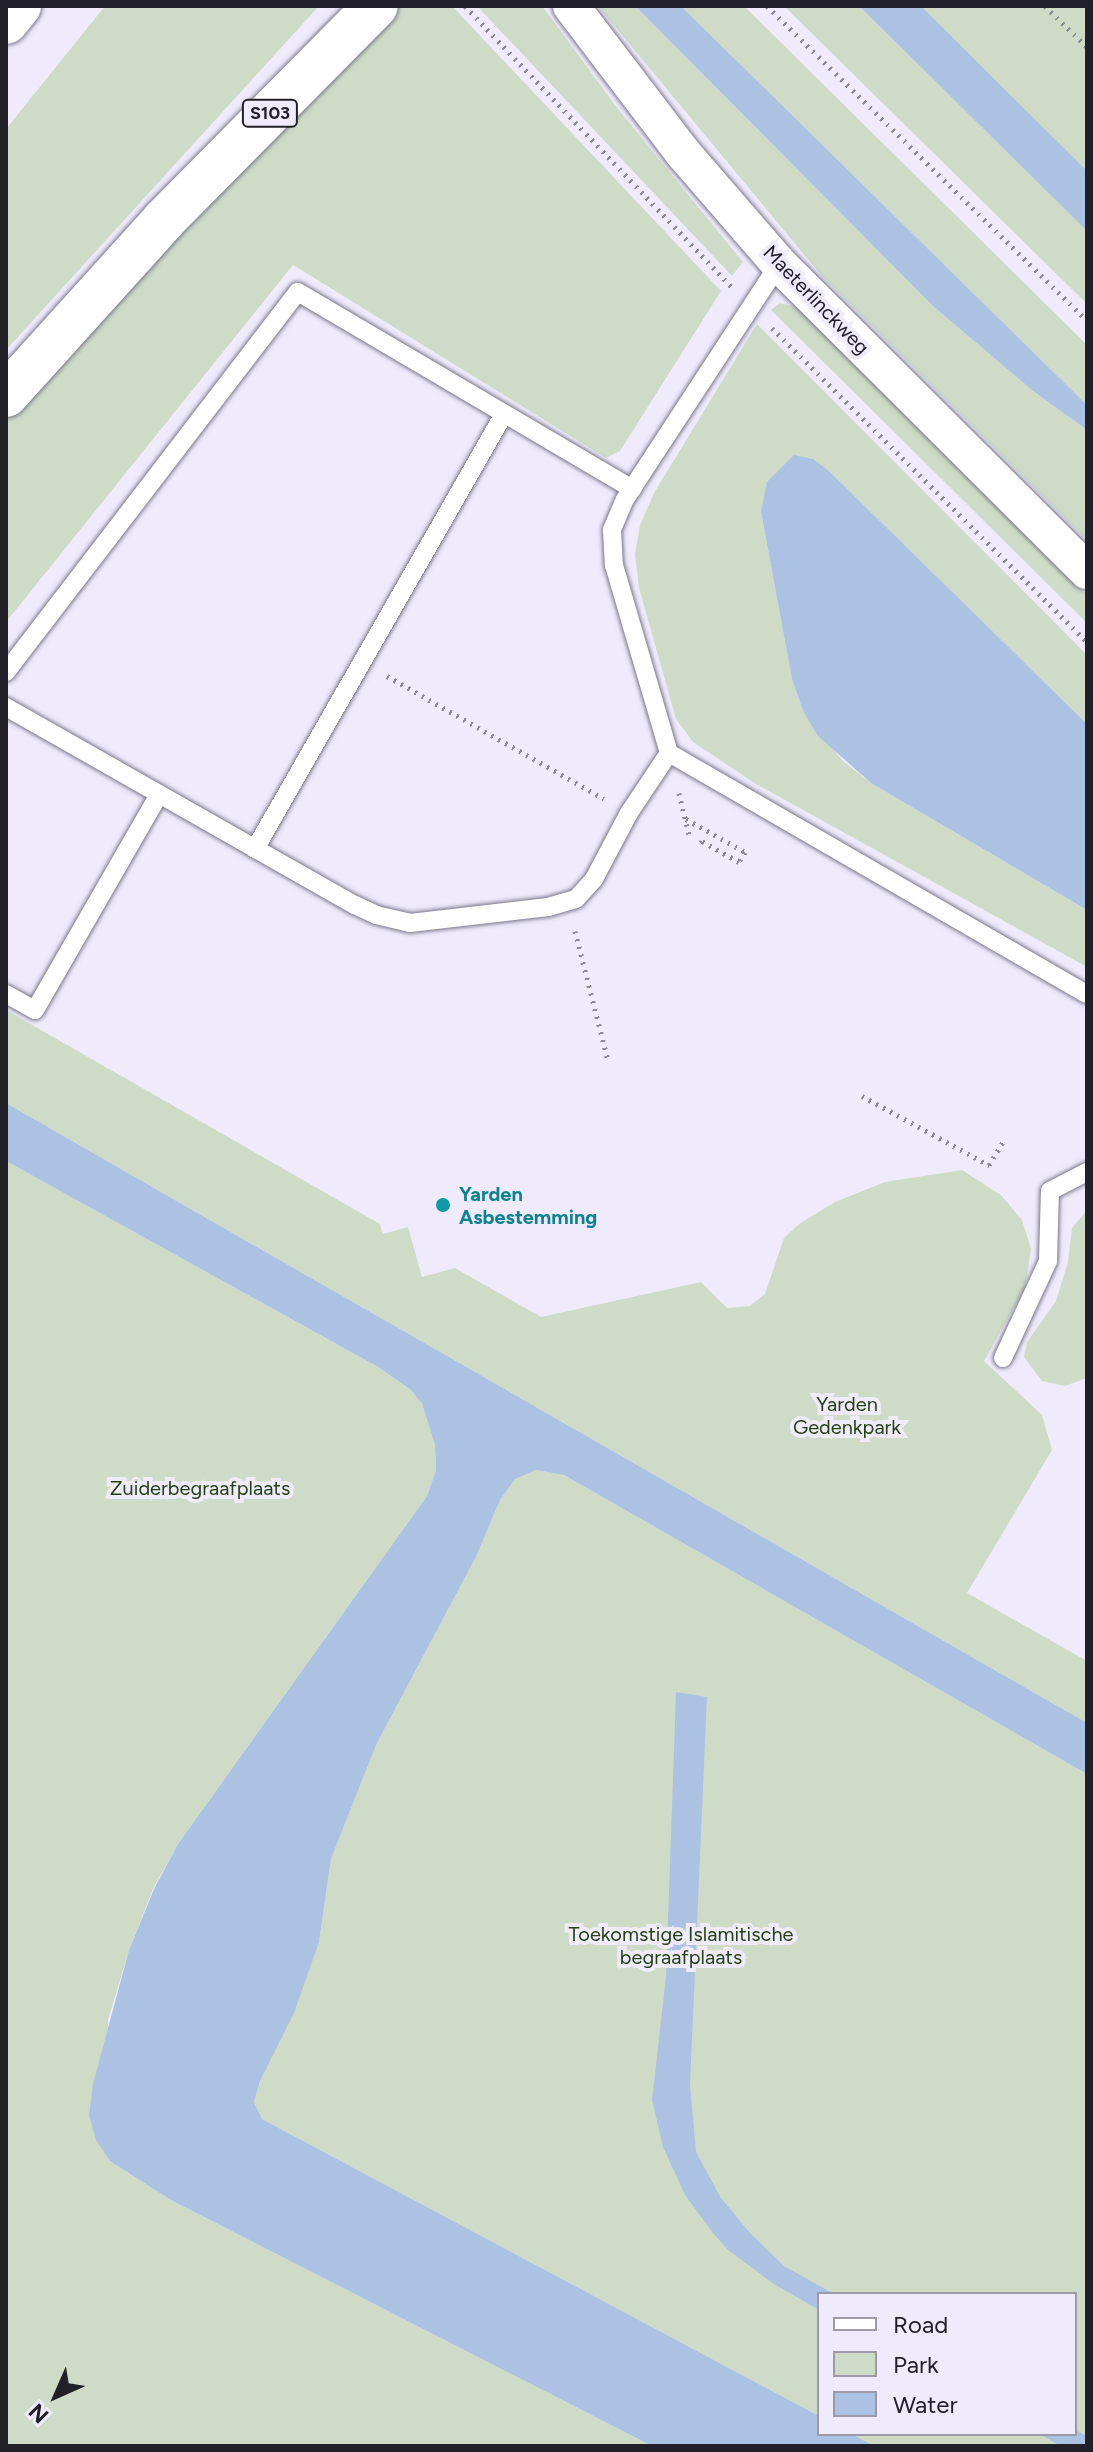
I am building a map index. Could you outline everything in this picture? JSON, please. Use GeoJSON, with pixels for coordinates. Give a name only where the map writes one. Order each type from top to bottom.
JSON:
{"type":"FeatureCollection","features":[{"type":"Feature","properties":{"kind":"highway"},"geometry":{"type":"LineString","coordinates":[[6,22],[19,6]]}},
{"type":"Feature","properties":{"kind":"highway","name":"S103"},"geometry":{"type":"LineString","coordinates":[[6,395],[164,220],[376,6]]}},
{"type":"Feature","properties":{"kind":"street","name":"Maeterlinckweg"},"geometry":{"type":"LineString","coordinates":[[571,6],[683,153],[779,264],[1087,571]]}},
{"type":"Feature","properties":{"kind":"lane"},"geometry":{"type":"LineString","coordinates":[[779,264],[618,514],[611,548],[669,753],[1087,994]]}},
{"type":"Feature","properties":{"kind":"lane"},"geometry":{"type":"LineString","coordinates":[[6,672],[298,292],[632,489]]}},
{"type":"Feature","properties":{"kind":"lane"},"geometry":{"type":"LineString","coordinates":[[255,849],[504,414]]}},
{"type":"Feature","properties":{"kind":"lane"},"geometry":{"type":"LineString","coordinates":[[6,707],[355,905],[394,921],[410,923],[567,903],[587,890],[629,813],[669,753]]}},
{"type":"Feature","properties":{"kind":"lane"},"geometry":{"type":"LineString","coordinates":[[6,994],[35,1010],[159,794]]}},
{"type":"Feature","properties":{"kind":"lane"},"geometry":{"type":"LineString","coordinates":[[1003,1358],[1048,1261],[1050,1191],[1087,1172]]}},
{"type":"Feature","properties":{"kind":"path"},"geometry":{"type":"LineString","coordinates":[[767,6],[1087,320]]}},
{"type":"Feature","properties":{"kind":"path"},"geometry":{"type":"LineString","coordinates":[[1045,6],[1087,47]]}},
{"type":"Feature","properties":{"kind":"path"},"geometry":{"type":"LineString","coordinates":[[362,662],[629,813]]}},
{"type":"Feature","properties":{"kind":"path"},"geometry":{"type":"LineString","coordinates":[[690,839],[686,819],[745,852],[739,862],[702,841],[700,844]]}},
{"type":"Feature","properties":{"kind":"path"},"geometry":{"type":"LineString","coordinates":[[567,903],[608,1060]]}},
{"type":"Feature","properties":{"kind":"path"},"geometry":{"type":"LineString","coordinates":[[862,1096],[989,1165],[1005,1138]]}},
{"type":"Feature","properties":{"kind":"green space"},"geometry":{"type":"Polygon","coordinates":[[[105,6],[319,6],[6,350],[6,129],[105,6]]]}},
{"type":"Feature","properties":{"kind":"green space"},"geometry":{"type":"Polygon","coordinates":[[[395,6],[452,6],[721,291],[620,451],[606,458],[293,265],[6,622],[6,420],[103,309],[395,6]]]}},
{"type":"Feature","properties":{"kind":"green space"},"geometry":{"type":"Polygon","coordinates":[[[477,6],[542,6],[618,109],[743,262],[732,276],[477,6]]]}},
{"type":"Feature","properties":{"kind":"green space"},"geometry":{"type":"Polygon","coordinates":[[[598,6],[635,6],[934,307],[1033,391],[1087,430],[1087,540],[821,275],[598,6]]]}},
{"type":"Feature","properties":{"kind":"green space"},"geometry":{"type":"Polygon","coordinates":[[[681,6],[744,6],[1087,345],[1087,405],[681,6]]]}},
{"type":"Feature","properties":{"kind":"green space"},"geometry":{"type":"Polygon","coordinates":[[[784,6],[859,6],[1087,231],[1087,304],[784,6]]]}},
{"type":"Feature","properties":{"kind":"green space"},"geometry":{"type":"Polygon","coordinates":[[[905,6],[1087,6],[1087,187],[905,6]]]}},
{"type":"Feature","properties":{"kind":"green space"},"geometry":{"type":"Polygon","coordinates":[[[780,303],[796,307],[1087,595],[1087,623],[771,310],[780,303]]]}},
{"type":"Feature","properties":{"kind":"green space"},"geometry":{"type":"Polygon","coordinates":[[[757,324],[1087,655],[1087,724],[829,471],[761,512],[792,679],[803,711],[843,761],[871,783],[1087,910],[1087,967],[756,784],[693,742],[676,719],[639,588],[635,554],[640,525],[654,493],[757,324]]]}},
{"type":"Feature","properties":{"kind":"green space","name":"Yarden Gedenkpark"},"geometry":{"type":"Polygon","coordinates":[[[6,1010],[380,1224],[383,1234],[408,1227],[422,1277],[455,1268],[541,1317],[701,1282],[727,1308],[750,1306],[765,1294],[784,1238],[799,1224],[835,1202],[885,1182],[962,1170],[1001,1195],[1022,1220],[1031,1249],[1025,1288],[984,1361],[1042,1415],[1052,1450],[967,1593],[1087,1661],[1087,1723],[6,1103],[6,1010]]]}},
{"type":"Feature","properties":{"kind":"green space","name":"Zuiderbegraafplaats"},"geometry":{"type":"Polygon","coordinates":[[[6,1161],[378,1367],[411,1390],[422,1404],[435,1445],[436,1470],[427,1496],[178,1844],[153,1889],[129,1950],[108,2020],[110,2161],[169,2199],[652,2446],[6,2446],[6,1161]]]}},
{"type":"Feature","properties":{"kind":"green space"},"geometry":{"type":"Polygon","coordinates":[[[1087,1210],[1087,1378],[1065,1386],[1042,1381],[1024,1357],[1027,1342],[1056,1301],[1068,1262],[1072,1228],[1087,1210]]]}},
{"type":"Feature","properties":{"kind":"green space","name":"Toekomstige Islamitische begraafplaats"},"geometry":{"type":"Polygon","coordinates":[[[536,1470],[564,1475],[1087,1774],[1087,2446],[874,2446],[856,2436],[1077,2436],[1077,2292],[817,2292],[817,2415],[262,2119],[254,2102],[319,1942],[331,1859],[377,1743],[476,1557],[500,1500],[514,1479],[536,1470]]]}},
{"type":"Feature","properties":{"kind":"water"},"geometry":{"type":"Polygon","coordinates":[[[635,6],[681,6],[1087,405],[1087,430],[1033,391],[934,307],[635,6]]]}},
{"type":"Feature","properties":{"kind":"water"},"geometry":{"type":"Polygon","coordinates":[[[859,6],[921,6],[1087,171],[1087,231],[859,6]]]}},
{"type":"Feature","properties":{"kind":"water"},"geometry":{"type":"Polygon","coordinates":[[[794,455],[813,459],[829,471],[1087,724],[1087,910],[871,783],[818,736],[803,711],[792,679],[761,512],[767,482],[794,455]]]}},
{"type":"Feature","properties":{"kind":"water"},"geometry":{"type":"Polygon","coordinates":[[[6,1103],[1087,1723],[1087,1774],[564,1475],[536,1470],[515,1479],[500,1500],[476,1557],[377,1743],[331,1859],[319,1942],[294,2013],[260,2081],[254,2102],[262,2119],[817,2415],[817,2436],[856,2436],[874,2446],[652,2446],[169,2199],[110,2161],[96,2140],[89,2115],[93,2084],[129,1950],[154,1889],[178,1844],[427,1496],[436,1470],[435,1445],[422,1404],[411,1390],[378,1367],[6,1161],[6,1103]]]}},
{"type":"Feature","properties":{"kind":"water"},"geometry":{"type":"Polygon","coordinates":[[[676,1692],[707,1697],[690,2085],[696,2152],[721,2198],[750,2233],[784,2266],[830,2292],[817,2292],[817,2309],[774,2284],[728,2250],[685,2195],[663,2147],[652,2100],[666,1977],[676,1692]]]}},
{"type":"Feature","properties":{"kind":"water"},"geometry":{"type":"Polygon","coordinates":[[[1077,2431],[1087,2436],[1087,2446],[1061,2446],[1043,2436],[1077,2436],[1077,2431]]]}},
{"type":"Feature","properties":{"kind":"place","name":"Yarden Asbestemming"},"geometry":{"type":"Point","coordinates":[443,1205]}}]}
